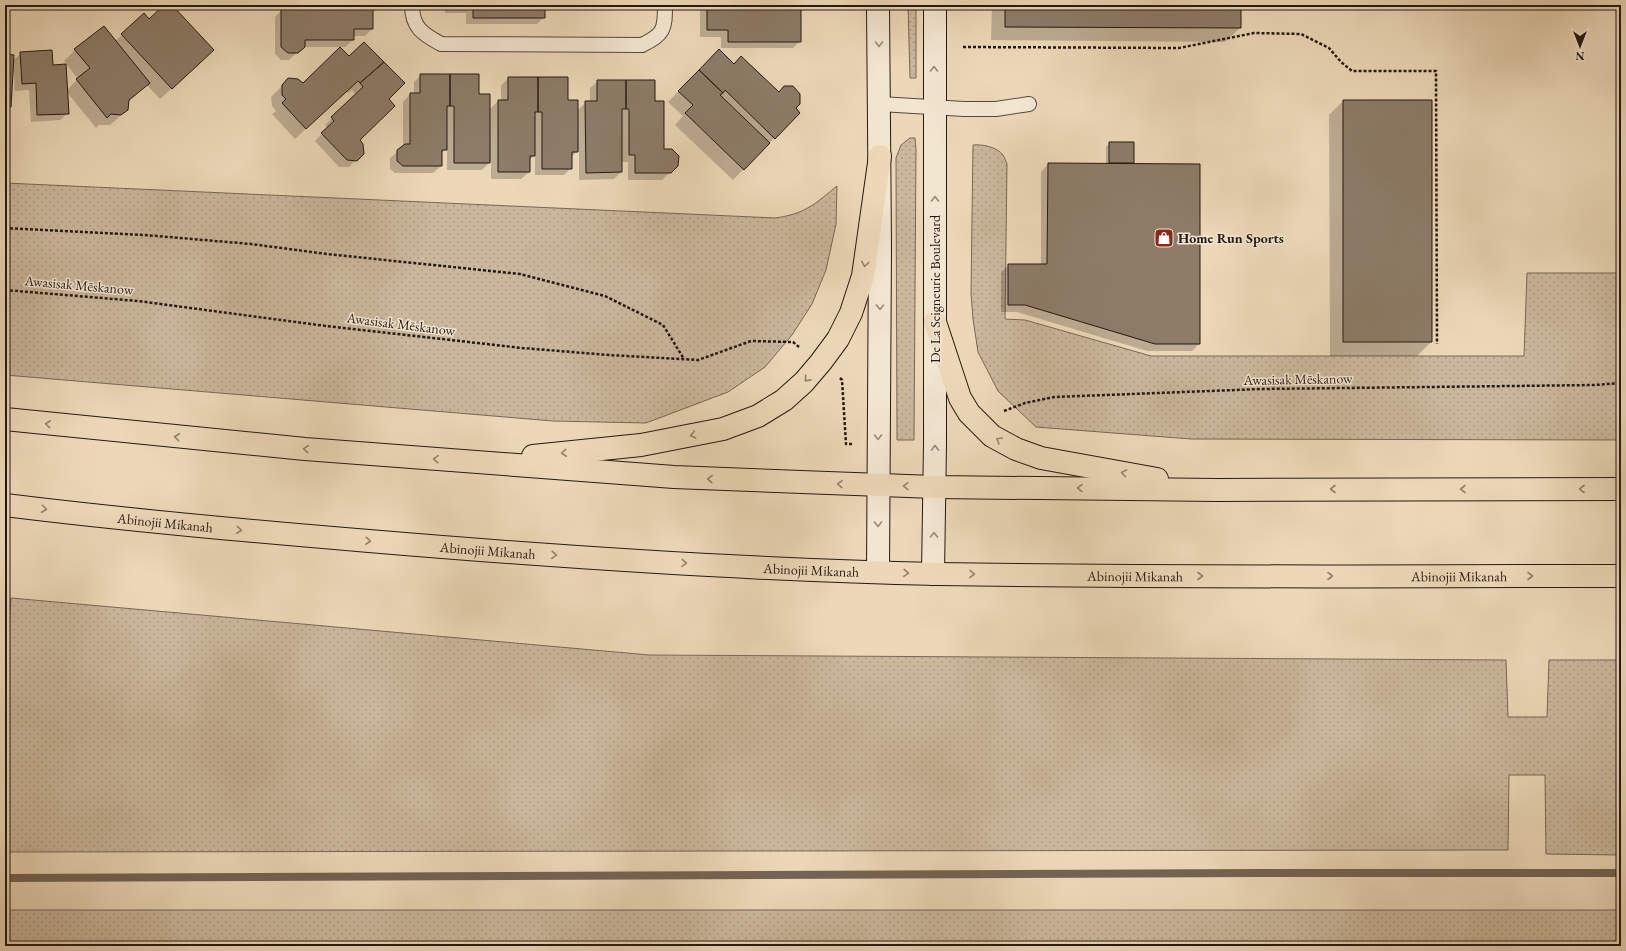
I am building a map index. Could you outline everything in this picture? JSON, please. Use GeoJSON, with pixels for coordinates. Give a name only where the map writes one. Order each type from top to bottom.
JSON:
{"type":"FeatureCollection","features":[{"type":"Feature","properties":{"kind":"main road"},"geometry":{"type":"LineString","coordinates":[[475,462],[641,445],[722,429],[758,416],[784,400],[804,382],[821,362],[838,339],[851,313],[863,276],[880,156]]}},
{"type":"Feature","properties":{"kind":"main road"},"geometry":{"type":"LineString","coordinates":[[935,322],[960,398],[969,413],[992,436],[1016,449],[1041,458],[1217,490]]}},
{"type":"Feature","properties":{"kind":"main road"},"geometry":{"type":"LineString","coordinates":[[5,419],[305,449],[674,477],[879,485],[1217,490],[1621,488]]}},
{"type":"Feature","properties":{"kind":"main road","name":"Abinojii Mikanah"},"geometry":{"type":"LineString","coordinates":[[5,505],[158,522],[463,549],[648,561],[878,572],[1066,576],[1621,576]]}},
{"type":"Feature","properties":{"kind":"street"},"geometry":{"type":"LineString","coordinates":[[878,5],[880,104],[878,572]]}},
{"type":"Feature","properties":{"kind":"street","name":"De La Seigneurie Boulevard"},"geometry":{"type":"LineString","coordinates":[[933,574],[935,5]]}},
{"type":"Feature","properties":{"kind":"lane"},"geometry":{"type":"LineString","coordinates":[[412,5],[412,17],[422,33],[441,44],[634,45],[642,45],[657,37],[665,24],[665,5]]}},
{"type":"Feature","properties":{"kind":"lane"},"geometry":{"type":"LineString","coordinates":[[880,104],[934,106],[964,109],[996,109],[1029,104]]}},
{"type":"Feature","properties":{"kind":"path"},"geometry":{"type":"LineString","coordinates":[[963,47],[1179,48],[1254,33],[1301,34],[1329,48],[1341,62],[1352,71],[1436,71],[1437,344]]}},
{"type":"Feature","properties":{"kind":"path"},"geometry":{"type":"LineString","coordinates":[[5,228],[146,235],[244,244],[520,274],[605,296],[663,325],[684,359]]}},
{"type":"Feature","properties":{"kind":"path","name":"Awasisak Mēskanow"},"geometry":{"type":"LineString","coordinates":[[5,290],[138,301],[326,326],[522,348],[609,355],[698,360],[751,341],[793,342]]}},
{"type":"Feature","properties":{"kind":"path","name":"Awasisak Mēskanow"},"geometry":{"type":"LineString","coordinates":[[980,424],[1005,410],[1054,397],[1261,389],[1595,385],[1621,383]]}},
{"type":"Feature","properties":{"kind":"shaded area"},"geometry":{"type":"Polygon","coordinates":[[[908,5],[916,5],[916,78],[910,78],[908,5]]]}},
{"type":"Feature","properties":{"kind":"shaded area"},"geometry":{"type":"Polygon","coordinates":[[[910,138],[915,138],[916,149],[914,440],[897,440],[896,158],[901,145],[910,138]]]}},
{"type":"Feature","properties":{"kind":"shaded area"},"geometry":{"type":"Polygon","coordinates":[[[973,145],[981,145],[997,150],[1003,155],[1007,164],[1005,319],[1025,320],[1151,356],[1524,356],[1527,273],[1621,273],[1621,440],[1191,439],[1036,427],[998,391],[978,352],[971,294],[973,145]]]}},
{"type":"Feature","properties":{"kind":"shaded area"},"geometry":{"type":"Polygon","coordinates":[[[5,183],[775,218],[802,211],[816,203],[837,186],[836,224],[826,270],[812,304],[792,335],[765,367],[728,392],[646,423],[553,421],[5,375],[5,183]]]}},
{"type":"Feature","properties":{"kind":"shaded area"},"geometry":{"type":"Polygon","coordinates":[[[11,598],[649,655],[1506,660],[1508,717],[1547,717],[1549,660],[1621,660],[1621,855],[1546,854],[1545,775],[1509,775],[1508,850],[5,852],[5,689],[11,598]]]}},
{"type":"Feature","properties":{"kind":"shaded area"},"geometry":{"type":"Polygon","coordinates":[[[5,910],[1621,910],[1621,946],[5,946],[5,910]]]}},
{"type":"Feature","properties":{"kind":"building"},"geometry":{"type":"Polygon","coordinates":[[[164,5],[172,5],[214,50],[172,89],[121,34],[144,13],[149,19],[164,5]]]}},
{"type":"Feature","properties":{"kind":"building"},"geometry":{"type":"Polygon","coordinates":[[[300,5],[373,5],[373,29],[354,29],[354,40],[305,40],[305,47],[298,53],[288,53],[281,47],[281,9],[300,9],[300,5]]]}},
{"type":"Feature","properties":{"kind":"building"},"geometry":{"type":"Polygon","coordinates":[[[452,5],[545,5],[545,18],[473,18],[473,6],[452,5]]]}},
{"type":"Feature","properties":{"kind":"building"},"geometry":{"type":"Polygon","coordinates":[[[707,5],[801,5],[801,42],[728,42],[728,30],[707,30],[707,5]]]}},
{"type":"Feature","properties":{"kind":"building"},"geometry":{"type":"Polygon","coordinates":[[[1005,5],[1241,5],[1241,28],[1005,27],[1005,5]]]}},
{"type":"Feature","properties":{"kind":"building"},"geometry":{"type":"Polygon","coordinates":[[[104,26],[150,83],[129,100],[128,110],[121,115],[111,114],[107,118],[76,79],[90,68],[74,49],[104,26]]]}},
{"type":"Feature","properties":{"kind":"building"},"geometry":{"type":"Polygon","coordinates":[[[364,42],[384,62],[360,83],[358,81],[306,129],[282,103],[286,99],[282,95],[282,85],[288,78],[298,79],[303,83],[340,47],[349,56],[364,42]]]}},
{"type":"Feature","properties":{"kind":"building"},"geometry":{"type":"Polygon","coordinates":[[[719,49],[734,64],[741,56],[779,92],[784,86],[793,86],[800,94],[800,104],[796,108],[800,113],[775,139],[725,90],[723,93],[699,70],[719,49]]]}},
{"type":"Feature","properties":{"kind":"building"},"geometry":{"type":"Polygon","coordinates":[[[52,50],[53,65],[66,64],[69,114],[37,115],[36,83],[22,84],[20,52],[52,50]]]}},
{"type":"Feature","properties":{"kind":"building"},"geometry":{"type":"Polygon","coordinates":[[[5,54],[14,55],[11,107],[5,107],[5,54]]]}},
{"type":"Feature","properties":{"kind":"building"},"geometry":{"type":"Polygon","coordinates":[[[384,62],[405,83],[389,99],[395,106],[360,140],[363,144],[364,154],[357,161],[347,160],[321,133],[334,121],[331,117],[363,87],[360,83],[384,62]]]}},
{"type":"Feature","properties":{"kind":"building"},"geometry":{"type":"Polygon","coordinates":[[[699,70],[723,93],[720,95],[770,143],[744,170],[685,113],[693,105],[678,91],[699,70]]]}},
{"type":"Feature","properties":{"kind":"building"},"geometry":{"type":"Polygon","coordinates":[[[420,74],[450,74],[450,106],[447,106],[447,150],[442,150],[442,166],[403,166],[397,161],[397,150],[405,144],[410,144],[410,93],[420,93],[420,74]]]}},
{"type":"Feature","properties":{"kind":"building"},"geometry":{"type":"Polygon","coordinates":[[[450,74],[479,74],[479,94],[490,94],[490,163],[454,163],[454,106],[450,106],[450,74]]]}},
{"type":"Feature","properties":{"kind":"building"},"geometry":{"type":"Polygon","coordinates":[[[508,77],[538,77],[538,112],[535,112],[535,156],[530,156],[530,172],[498,172],[498,100],[508,100],[508,77]]]}},
{"type":"Feature","properties":{"kind":"building"},"geometry":{"type":"Polygon","coordinates":[[[538,77],[568,77],[568,100],[578,100],[578,152],[572,152],[572,169],[542,169],[542,112],[538,112],[538,77]]]}},
{"type":"Feature","properties":{"kind":"building"},"geometry":{"type":"Polygon","coordinates":[[[597,80],[626,80],[626,109],[622,109],[622,172],[586,173],[585,101],[597,101],[597,80]]]}},
{"type":"Feature","properties":{"kind":"building"},"geometry":{"type":"Polygon","coordinates":[[[626,80],[655,80],[655,101],[664,101],[664,149],[672,149],[679,156],[678,166],[671,173],[635,173],[635,155],[629,155],[629,109],[626,109],[626,80]]]}},
{"type":"Feature","properties":{"kind":"building"},"geometry":{"type":"Polygon","coordinates":[[[1343,100],[1432,100],[1432,342],[1343,342],[1343,100]]]}},
{"type":"Feature","properties":{"kind":"building"},"geometry":{"type":"Polygon","coordinates":[[[1109,142],[1134,142],[1134,163],[1109,163],[1109,142]]]}},
{"type":"Feature","properties":{"kind":"building"},"geometry":{"type":"Polygon","coordinates":[[[1048,163],[1200,164],[1200,344],[1155,344],[1025,305],[1008,305],[1008,264],[1047,264],[1048,163]]]}},
{"type":"Feature","properties":{"kind":"waterway"},"geometry":{"type":"LineString","coordinates":[[5,878],[1621,873]]}},
{"type":"Feature","properties":{"kind":"place","name":"Home Run Sports"},"geometry":{"type":"Point","coordinates":[1164,238]}}]}
